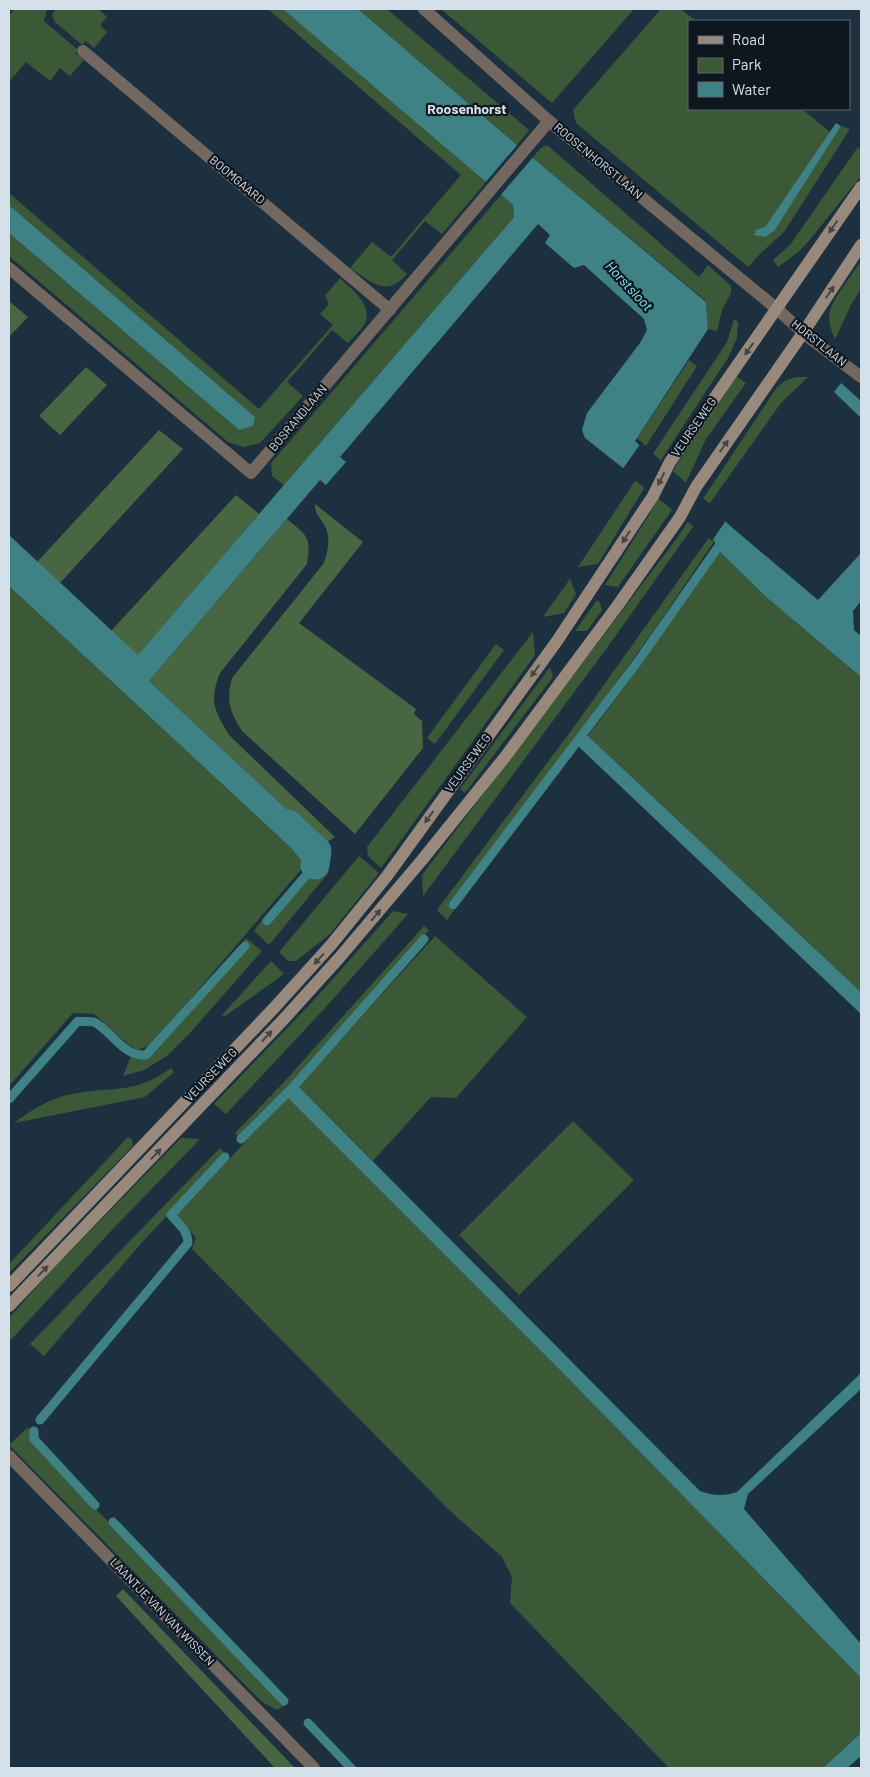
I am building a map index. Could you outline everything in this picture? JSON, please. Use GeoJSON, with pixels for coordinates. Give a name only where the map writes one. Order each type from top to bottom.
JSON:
{"type":"FeatureCollection","features":[{"type":"Feature","properties":{"kind":"main road","name":"VEURSEWEG"},"geometry":{"type":"LineString","coordinates":[[9,1286],[254,1029],[331,945],[387,876],[551,649],[653,496],[670,462],[861,187]]}},
{"type":"Feature","properties":{"kind":"main road","name":"VEURSEWEG"},"geometry":{"type":"LineString","coordinates":[[9,1306],[283,1020],[340,957],[499,764],[574,666],[680,517],[696,486],[803,333],[861,244]]}},
{"type":"Feature","properties":{"kind":"street","name":"ROOSENHORSTLAAN"},"geometry":{"type":"LineString","coordinates":[[424,9],[550,121],[777,308]]}},
{"type":"Feature","properties":{"kind":"street","name":"BOOMGAARD"},"geometry":{"type":"LineString","coordinates":[[83,51],[390,310]]}},
{"type":"Feature","properties":{"kind":"street","name":"BOSRANDLAAN"},"geometry":{"type":"LineString","coordinates":[[9,268],[252,473],[550,121]]}},
{"type":"Feature","properties":{"kind":"street","name":"HORSTLAAN"},"geometry":{"type":"LineString","coordinates":[[777,308],[803,333],[861,377]]}},
{"type":"Feature","properties":{"kind":"street","name":"LAANTJE VAN VAN WISSEN"},"geometry":{"type":"LineString","coordinates":[[9,1456],[314,1768]]}},
{"type":"Feature","properties":{"kind":"green space"},"geometry":{"type":"Polygon","coordinates":[[[15,9],[47,9],[44,21],[78,50],[75,53],[84,60],[70,76],[60,68],[50,81],[26,62],[9,82],[9,16],[15,9]]]}},
{"type":"Feature","properties":{"kind":"green space"},"geometry":{"type":"Polygon","coordinates":[[[56,9],[98,9],[107,17],[100,25],[107,32],[94,48],[86,41],[82,45],[55,22],[52,15],[56,9]]]}},
{"type":"Feature","properties":{"kind":"green space"},"geometry":{"type":"Polygon","coordinates":[[[268,9],[284,9],[486,182],[442,234],[425,221],[392,260],[407,274],[392,285],[379,285],[350,268],[372,242],[391,257],[461,175],[268,9]]]}},
{"type":"Feature","properties":{"kind":"green space"},"geometry":{"type":"Polygon","coordinates":[[[358,9],[387,9],[529,130],[517,145],[358,9]]]}},
{"type":"Feature","properties":{"kind":"green space"},"geometry":{"type":"Polygon","coordinates":[[[441,9],[634,9],[552,103],[441,9]]]}},
{"type":"Feature","properties":{"kind":"green space"},"geometry":{"type":"Polygon","coordinates":[[[661,9],[681,9],[695,20],[688,20],[688,110],[803,110],[830,132],[765,227],[757,230],[766,237],[775,230],[841,126],[850,129],[784,232],[748,267],[576,123],[573,110],[661,9]]]}},
{"type":"Feature","properties":{"kind":"green space"},"geometry":{"type":"Polygon","coordinates":[[[547,145],[699,277],[708,265],[731,286],[731,293],[722,310],[717,331],[708,329],[706,301],[532,158],[541,148],[547,145]]]}},
{"type":"Feature","properties":{"kind":"green space"},"geometry":{"type":"Polygon","coordinates":[[[858,147],[861,152],[861,176],[808,242],[778,267],[773,260],[790,245],[858,147]]]}},
{"type":"Feature","properties":{"kind":"green space"},"geometry":{"type":"Polygon","coordinates":[[[9,193],[259,409],[333,325],[320,314],[329,304],[325,296],[340,278],[363,302],[367,314],[365,324],[348,343],[332,330],[287,382],[303,396],[260,443],[244,447],[228,442],[9,256],[9,233],[239,430],[255,417],[9,205],[9,193]]]}},
{"type":"Feature","properties":{"kind":"green space"},"geometry":{"type":"Polygon","coordinates":[[[501,195],[513,205],[514,217],[284,485],[272,476],[271,463],[501,195]]]}},
{"type":"Feature","properties":{"kind":"green space"},"geometry":{"type":"Polygon","coordinates":[[[861,261],[861,289],[835,339],[830,322],[830,310],[837,295],[861,261]]]}},
{"type":"Feature","properties":{"kind":"green space"},"geometry":{"type":"Polygon","coordinates":[[[734,319],[738,322],[737,338],[728,358],[668,449],[598,564],[578,567],[727,342],[734,319]]]}},
{"type":"Feature","properties":{"kind":"green space"},"geometry":{"type":"Polygon","coordinates":[[[689,360],[697,366],[646,446],[637,438],[689,360]]]}},
{"type":"Feature","properties":{"kind":"green space"},"geometry":{"type":"Polygon","coordinates":[[[736,376],[746,383],[706,439],[676,504],[618,587],[605,585],[649,515],[677,464],[736,376]]]}},
{"type":"Feature","properties":{"kind":"green space"},"geometry":{"type":"Polygon","coordinates":[[[808,377],[781,403],[604,652],[423,896],[422,875],[677,538],[777,387],[786,380],[808,377]]]}},
{"type":"Feature","properties":{"kind":"green space"},"geometry":{"type":"Polygon","coordinates":[[[710,536],[715,540],[655,629],[578,735],[448,904],[454,910],[447,920],[437,910],[571,731],[710,536]]]}},
{"type":"Feature","properties":{"kind":"green space"},"geometry":{"type":"Polygon","coordinates":[[[718,550],[766,597],[861,677],[861,992],[588,736],[643,662],[718,550]]]}},
{"type":"Feature","properties":{"kind":"green space"},"geometry":{"type":"Polygon","coordinates":[[[570,579],[576,594],[564,613],[543,617],[570,579]]]}},
{"type":"Feature","properties":{"kind":"green space"},"geometry":{"type":"Polygon","coordinates":[[[9,586],[291,848],[305,865],[152,1044],[138,1050],[129,1045],[94,1014],[73,1013],[9,1086],[9,586]]]}},
{"type":"Feature","properties":{"kind":"green space"},"geometry":{"type":"Polygon","coordinates":[[[597,600],[602,610],[587,631],[575,631],[597,600]]]}},
{"type":"Feature","properties":{"kind":"green space"},"geometry":{"type":"Polygon","coordinates":[[[533,632],[535,655],[381,868],[368,856],[367,847],[533,632]]]}},
{"type":"Feature","properties":{"kind":"green space"},"geometry":{"type":"Polygon","coordinates":[[[496,644],[504,650],[435,744],[427,738],[496,644]]]}},
{"type":"Feature","properties":{"kind":"green space"},"geometry":{"type":"Polygon","coordinates":[[[550,667],[553,677],[465,793],[460,789],[550,667]]]}},
{"type":"Feature","properties":{"kind":"green space"},"geometry":{"type":"Polygon","coordinates":[[[359,856],[379,873],[330,934],[296,961],[288,961],[279,952],[359,856]]]}},
{"type":"Feature","properties":{"kind":"green space"},"geometry":{"type":"Polygon","coordinates":[[[320,863],[329,872],[269,945],[254,931],[262,920],[269,926],[320,863]]]}},
{"type":"Feature","properties":{"kind":"green space"},"geometry":{"type":"Polygon","coordinates":[[[393,911],[408,914],[325,1008],[226,1114],[214,1104],[315,999],[393,911]]]}},
{"type":"Feature","properties":{"kind":"green space"},"geometry":{"type":"Polygon","coordinates":[[[424,926],[429,930],[288,1086],[238,1136],[235,1133],[284,1082],[424,926]]]}},
{"type":"Feature","properties":{"kind":"green space"},"geometry":{"type":"Polygon","coordinates":[[[435,936],[527,1017],[456,1098],[431,1097],[373,1161],[298,1086],[435,936]]]}},
{"type":"Feature","properties":{"kind":"green space"},"geometry":{"type":"Polygon","coordinates":[[[246,938],[262,951],[190,1033],[167,1056],[144,1070],[123,1076],[131,1056],[136,1059],[148,1057],[248,948],[243,942],[246,938]]]}},
{"type":"Feature","properties":{"kind":"green space"},"geometry":{"type":"Polygon","coordinates":[[[271,961],[284,974],[224,1017],[222,1015],[271,961]]]}},
{"type":"Feature","properties":{"kind":"green space"},"geometry":{"type":"Polygon","coordinates":[[[171,1068],[174,1072],[145,1097],[14,1123],[34,1109],[56,1098],[72,1094],[134,1086],[158,1077],[171,1068]]]}},
{"type":"Feature","properties":{"kind":"green space"},"geometry":{"type":"Polygon","coordinates":[[[287,1097],[558,1368],[861,1678],[861,1733],[823,1768],[669,1768],[510,1603],[512,1577],[502,1557],[449,1510],[192,1249],[196,1238],[177,1215],[287,1097]]]}},
{"type":"Feature","properties":{"kind":"green space"},"geometry":{"type":"Polygon","coordinates":[[[573,1121],[634,1180],[519,1295],[459,1235],[573,1121]]]}},
{"type":"Feature","properties":{"kind":"green space"},"geometry":{"type":"Polygon","coordinates":[[[128,1137],[132,1140],[133,1146],[9,1273],[9,1264],[128,1137]]]}},
{"type":"Feature","properties":{"kind":"green space"},"geometry":{"type":"Polygon","coordinates":[[[181,1138],[200,1139],[110,1232],[9,1342],[9,1318],[49,1273],[181,1138]]]}},
{"type":"Feature","properties":{"kind":"green space"},"geometry":{"type":"Polygon","coordinates":[[[220,1148],[225,1154],[144,1240],[44,1356],[30,1344],[220,1148]]]}},
{"type":"Feature","properties":{"kind":"green space"},"geometry":{"type":"Polygon","coordinates":[[[28,1427],[31,1430],[30,1441],[286,1705],[277,1710],[262,1702],[9,1445],[28,1427]]]}},
{"type":"Feature","properties":{"kind":"shaded area"},"geometry":{"type":"Polygon","coordinates":[[[9,301],[28,317],[9,337],[9,301]]]}},
{"type":"Feature","properties":{"kind":"shaded area"},"geometry":{"type":"Polygon","coordinates":[[[86,367],[107,385],[60,435],[39,416],[86,367]]]}},
{"type":"Feature","properties":{"kind":"shaded area"},"geometry":{"type":"Polygon","coordinates":[[[159,430],[183,449],[60,583],[37,562],[159,430]]]}},
{"type":"Feature","properties":{"kind":"shaded area"},"geometry":{"type":"Polygon","coordinates":[[[236,495],[259,514],[138,656],[111,631],[236,495]]]}},
{"type":"Feature","properties":{"kind":"shaded area"},"geometry":{"type":"Polygon","coordinates":[[[315,504],[363,542],[299,623],[416,709],[414,714],[422,721],[423,748],[355,834],[242,731],[232,712],[229,700],[232,678],[324,563],[328,549],[328,535],[317,513],[315,504]]]}},
{"type":"Feature","properties":{"kind":"shaded area"},"geometry":{"type":"Polygon","coordinates":[[[287,519],[300,529],[308,542],[307,564],[220,673],[214,698],[217,712],[229,735],[335,837],[319,847],[294,816],[149,681],[287,519]]]}},
{"type":"Feature","properties":{"kind":"shaded area"},"geometry":{"type":"Polygon","coordinates":[[[123,1589],[295,1768],[275,1768],[116,1596],[123,1589]]]}},
{"type":"Feature","properties":{"kind":"water","name":"Horstsloot"},"geometry":{"type":"Polygon","coordinates":[[[283,9],[358,9],[517,145],[706,302],[708,329],[635,441],[735,530],[818,600],[861,553],[861,601],[853,611],[854,630],[861,636],[861,677],[766,597],[718,550],[714,540],[585,438],[582,430],[587,413],[640,343],[647,330],[644,319],[584,265],[574,268],[545,243],[550,235],[538,224],[340,457],[346,462],[326,485],[320,480],[149,681],[294,816],[319,847],[305,865],[291,848],[9,586],[9,535],[138,655],[514,217],[513,205],[283,9]]]}},
{"type":"Feature","properties":{"kind":"water"},"geometry":{"type":"Polygon","coordinates":[[[836,123],[841,126],[775,230],[766,237],[754,235],[756,230],[765,227],[836,123]]]}},
{"type":"Feature","properties":{"kind":"water"},"geometry":{"type":"Polygon","coordinates":[[[9,205],[255,417],[253,426],[239,430],[9,233],[9,205]]]}},
{"type":"Feature","properties":{"kind":"water"},"geometry":{"type":"Polygon","coordinates":[[[841,383],[861,401],[861,418],[834,392],[841,383]]]}},
{"type":"Feature","properties":{"kind":"water"},"geometry":{"type":"Polygon","coordinates":[[[578,735],[588,736],[861,992],[861,1014],[579,747],[578,735]]]}},
{"type":"Feature","properties":{"kind":"water"},"geometry":{"type":"Polygon","coordinates":[[[288,1086],[298,1086],[700,1491],[719,1495],[737,1492],[861,1373],[861,1389],[748,1494],[744,1509],[861,1644],[861,1678],[558,1368],[287,1097],[288,1086]]]}},
{"type":"Feature","properties":{"kind":"water"},"geometry":{"type":"Polygon","coordinates":[[[861,1733],[861,1756],[847,1768],[823,1768],[861,1733]]]}},
{"type":"Feature","properties":{"kind":"pier"},"geometry":{"type":"Polygon","coordinates":[[[519,143],[534,156],[499,197],[484,184],[519,143]]]}},
{"type":"Feature","properties":{"kind":"pier"},"geometry":{"type":"Polygon","coordinates":[[[641,443],[727,519],[712,541],[622,470],[641,443]]]}},
{"type":"Feature","properties":{"kind":"waterway"},"geometry":{"type":"LineString","coordinates":[[453,905],[639,660],[723,540]]}},
{"type":"Feature","properties":{"kind":"waterway"},"geometry":{"type":"LineString","coordinates":[[288,824],[317,851],[315,865]]}},
{"type":"Feature","properties":{"kind":"waterway"},"geometry":{"type":"LineString","coordinates":[[267,921],[315,865]]}},
{"type":"Feature","properties":{"kind":"waterway"},"geometry":{"type":"LineString","coordinates":[[241,1139],[293,1087],[424,939]]}},
{"type":"Feature","properties":{"kind":"waterway"},"geometry":{"type":"LineString","coordinates":[[9,1099],[78,1021],[94,1022],[124,1048],[138,1055],[146,1055],[245,946]]}},
{"type":"Feature","properties":{"kind":"waterway"},"geometry":{"type":"LineString","coordinates":[[40,1420],[188,1243],[185,1231],[171,1215],[225,1157]]}},
{"type":"Feature","properties":{"kind":"waterway"},"geometry":{"type":"LineString","coordinates":[[34,1431],[34,1439],[95,1505]]}},
{"type":"Feature","properties":{"kind":"waterway"},"geometry":{"type":"LineString","coordinates":[[113,1522],[284,1701]]}},
{"type":"Feature","properties":{"kind":"waterway"},"geometry":{"type":"LineString","coordinates":[[308,1723],[351,1768]]}},
{"type":"Feature","properties":{"kind":"district","name":"Roosenhorst"},"geometry":{"type":"Point","coordinates":[467,109]}}]}
